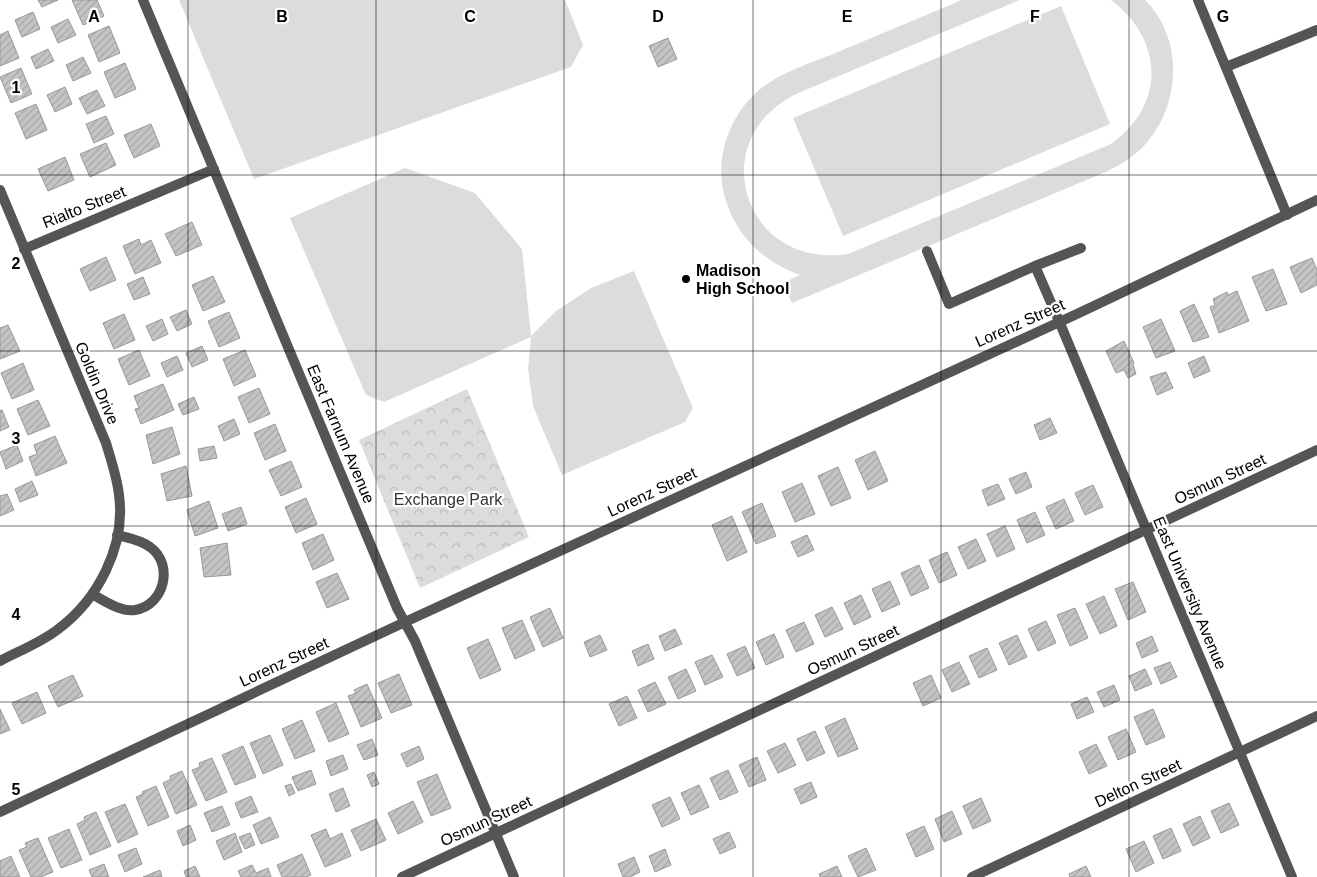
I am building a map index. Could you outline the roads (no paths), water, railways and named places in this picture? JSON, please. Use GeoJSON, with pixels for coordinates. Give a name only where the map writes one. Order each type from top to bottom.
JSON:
{"type":"FeatureCollection","features":[{"type":"Feature","properties":{"kind":"street","name":"East Farnum Avenue"},"geometry":{"type":"LineString","coordinates":[[144,0],[390,590],[416,641],[514,877]]}},
{"type":"Feature","properties":{"kind":"street"},"geometry":{"type":"LineString","coordinates":[[1198,0],[1287,215]]}},
{"type":"Feature","properties":{"kind":"street"},"geometry":{"type":"LineString","coordinates":[[1226,67],[1317,30]]}},
{"type":"Feature","properties":{"kind":"street","name":"Rialto Street"},"geometry":{"type":"LineString","coordinates":[[24,248],[214,169]]}},
{"type":"Feature","properties":{"kind":"street"},"geometry":{"type":"LineString","coordinates":[[0,190],[24,248]]}},
{"type":"Feature","properties":{"kind":"street","name":"Lorenz Street"},"geometry":{"type":"LineString","coordinates":[[0,812],[405,622],[1317,200]]}},
{"type":"Feature","properties":{"kind":"street","name":"Goldin Drive"},"geometry":{"type":"LineString","coordinates":[[0,661],[58,629],[80,609],[92,594],[111,560],[119,522],[119,496],[116,475],[106,443],[24,248]]}},
{"type":"Feature","properties":{"kind":"street"},"geometry":{"type":"LineString","coordinates":[[927,252],[949,304],[1081,248]]}},
{"type":"Feature","properties":{"kind":"street","name":"East University Avenue"},"geometry":{"type":"LineString","coordinates":[[1035,266],[1292,877]]}},
{"type":"Feature","properties":{"kind":"street","name":"Osmun Street"},"geometry":{"type":"LineString","coordinates":[[402,877],[1317,450]]}},
{"type":"Feature","properties":{"kind":"street"},"geometry":{"type":"LineString","coordinates":[[92,594],[126,610],[136,610],[154,600],[163,586],[162,565],[159,556],[152,548],[143,542],[117,535]]}},
{"type":"Feature","properties":{"kind":"street","name":"Delton Street"},"geometry":{"type":"LineString","coordinates":[[972,877],[1317,716]]}},
{"type":"Feature","properties":{"kind":"place","name":"Madison High School"},"geometry":{"type":"Point","coordinates":[686,279]}},
{"type":"Feature","properties":{"kind":"park label","name":"Exchange Park"},"geometry":{"type":"Point","coordinates":[448,499]}}]}
